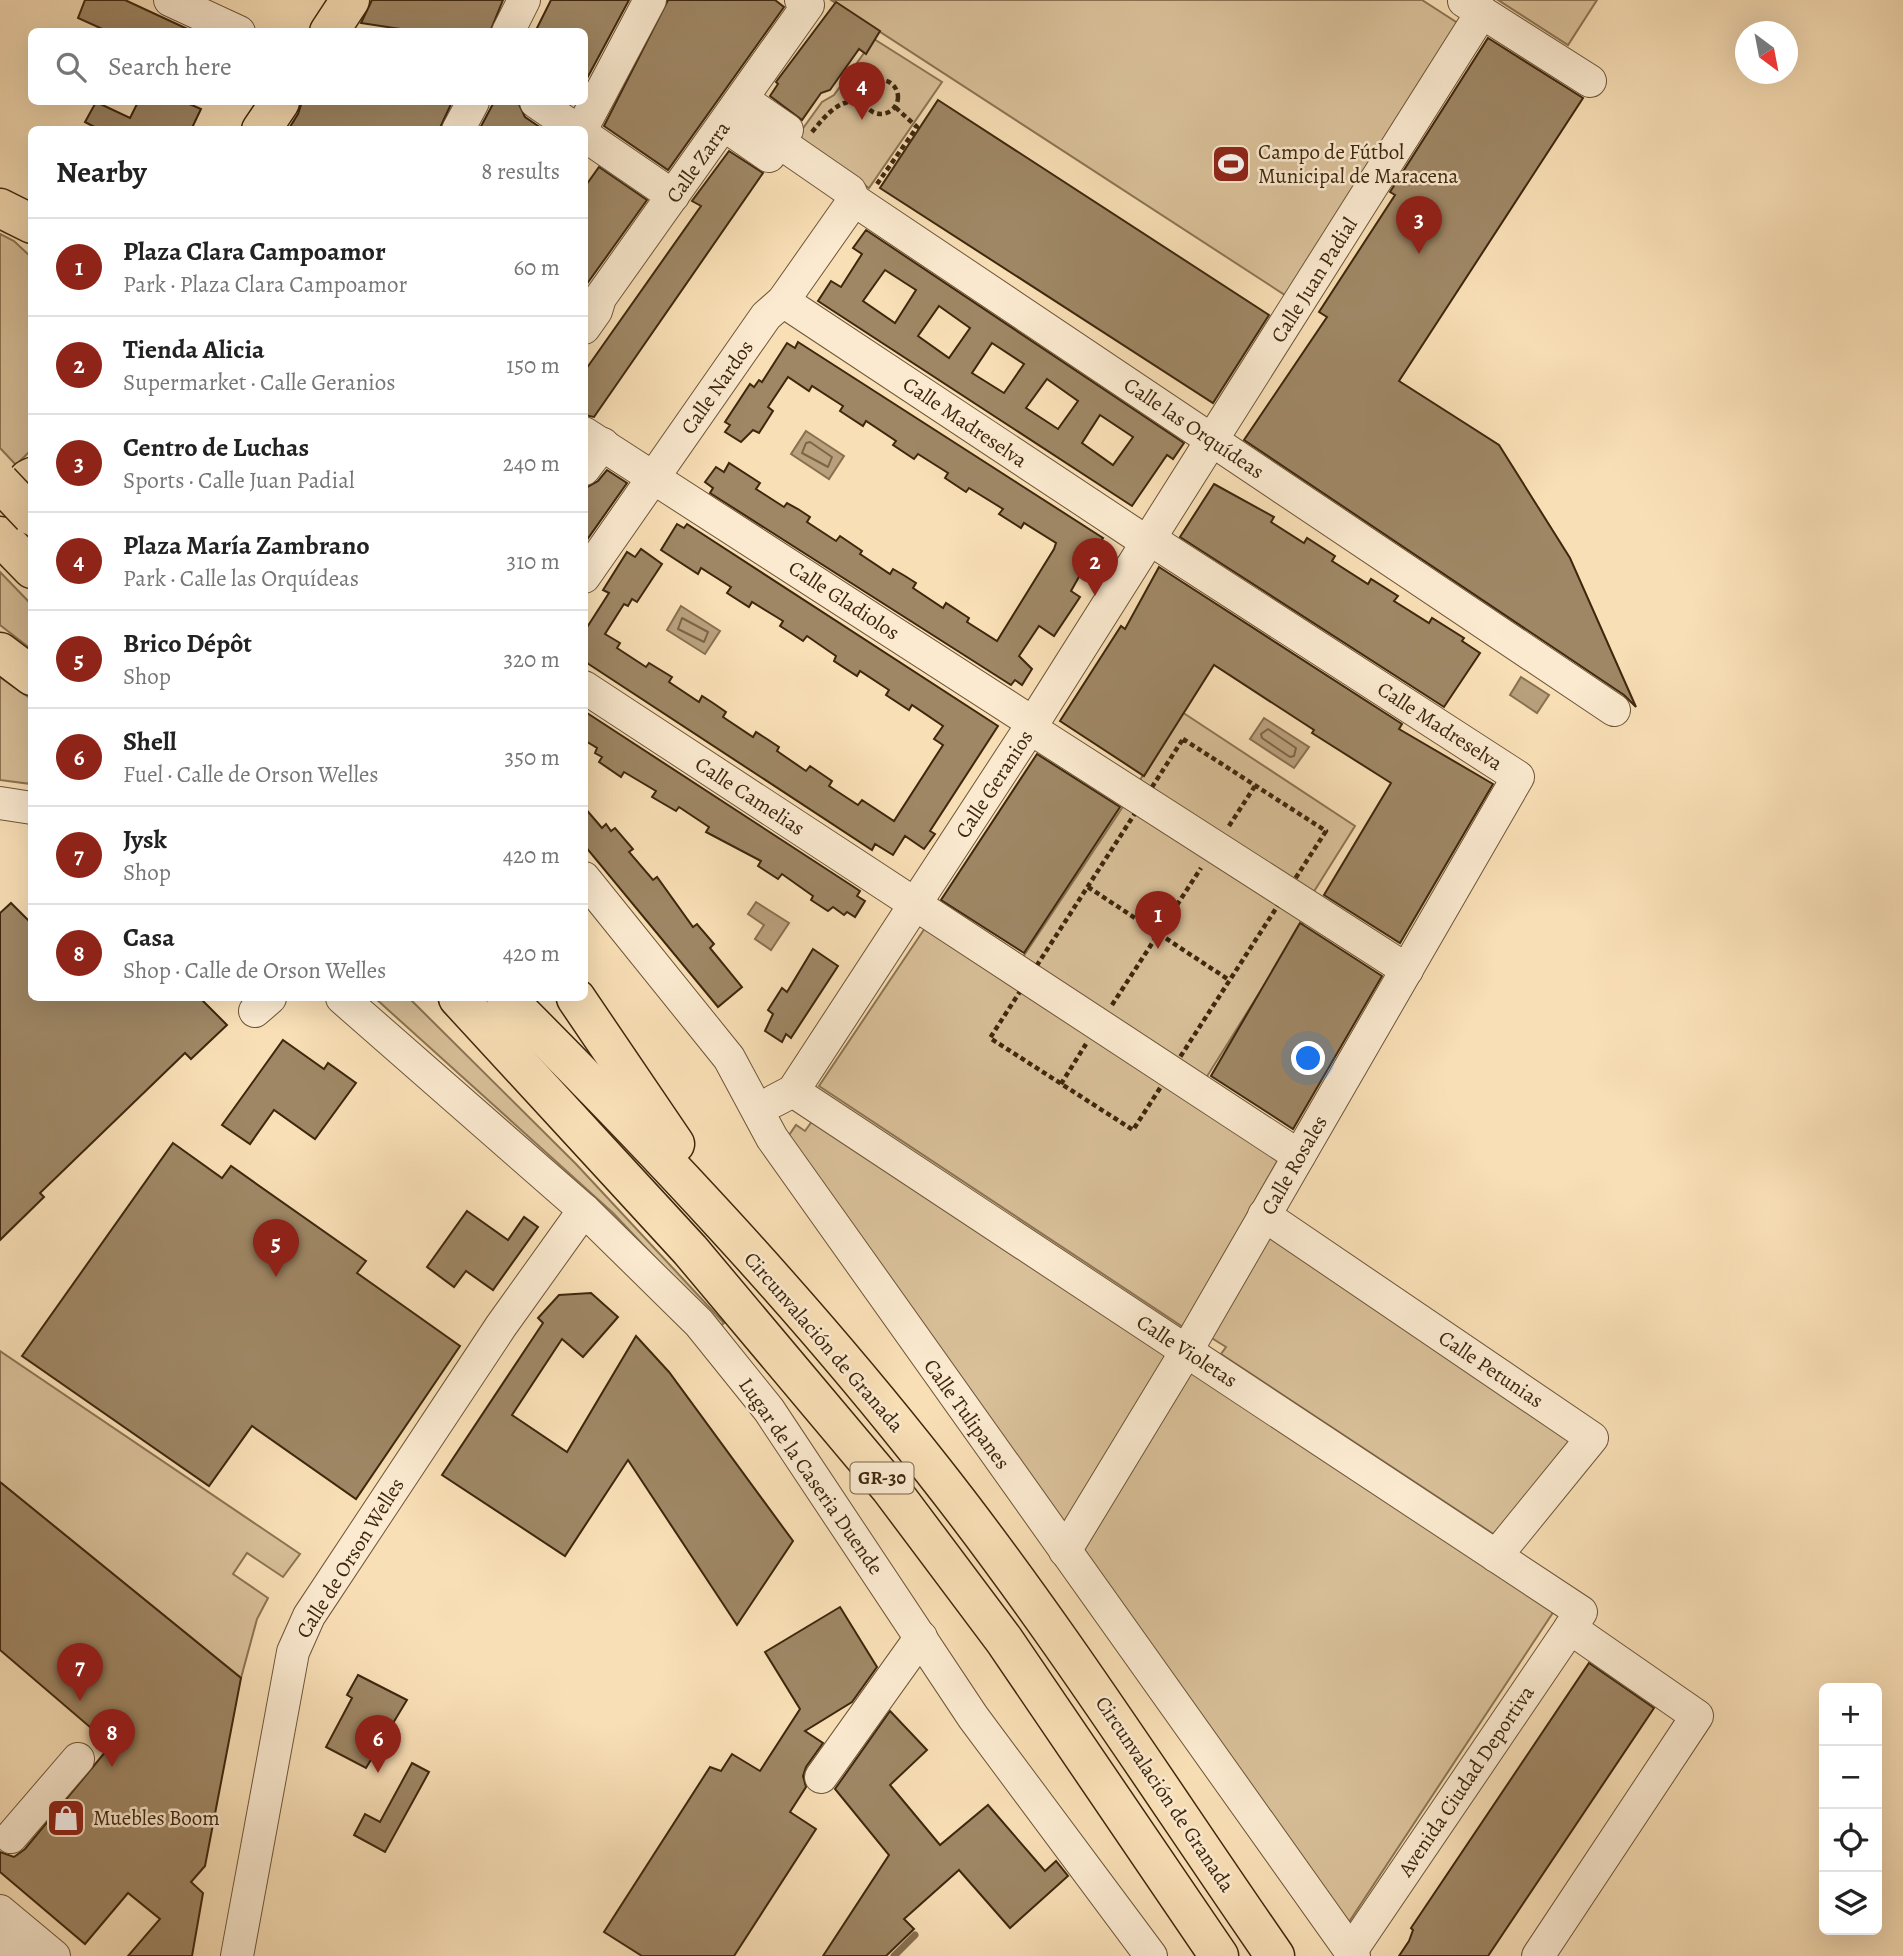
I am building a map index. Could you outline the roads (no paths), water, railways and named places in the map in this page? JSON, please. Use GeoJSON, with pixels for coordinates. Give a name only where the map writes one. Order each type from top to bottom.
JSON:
{"type":"FeatureCollection","features":[{"type":"Feature","properties":{"kind":"main road"},"geometry":{"type":"LineString","coordinates":[[303,28],[322,0]]}},
{"type":"Feature","properties":{"kind":"main road"},"geometry":{"type":"LineString","coordinates":[[332,28],[351,0]]}},
{"type":"Feature","properties":{"kind":"main road"},"geometry":{"type":"LineString","coordinates":[[239,126],[252,105]]}},
{"type":"Feature","properties":{"kind":"main road"},"geometry":{"type":"LineString","coordinates":[[264,126],[278,105]]}},
{"type":"Feature","properties":{"kind":"main road"},"geometry":{"type":"LineString","coordinates":[[0,652],[28,673]]}},
{"type":"Feature","properties":{"kind":"main road"},"geometry":{"type":"LineString","coordinates":[[434,1001],[452,1017],[497,1036]]}},
{"type":"Feature","properties":{"kind":"main road","name":"Circunvalación de Granada"},"geometry":{"type":"LineString","coordinates":[[461,1001],[497,1036],[757,1326],[890,1488],[1004,1640],[1220,1956]]}},
{"type":"Feature","properties":{"kind":"main road","name":"Circunvalación de Granada"},"geometry":{"type":"LineString","coordinates":[[509,1001],[725,1227],[841,1356],[992,1548],[1073,1658],[1275,1956]]}},
{"type":"Feature","properties":{"kind":"main road"},"geometry":{"type":"LineString","coordinates":[[578,1001],[668,1136],[697,1170],[725,1227]]}},
{"type":"Feature","properties":{"kind":"street"},"geometry":{"type":"LineString","coordinates":[[170,0],[230,28]]}},
{"type":"Feature","properties":{"kind":"street"},"geometry":{"type":"LineString","coordinates":[[510,28],[524,0]]}},
{"type":"Feature","properties":{"kind":"street"},"geometry":{"type":"LineString","coordinates":[[581,126],[650,0]]}},
{"type":"Feature","properties":{"kind":"street","name":"Calle Zarra"},"geometry":{"type":"LineString","coordinates":[[588,322],[596,311],[592,293],[673,196],[724,125],[808,5],[801,0]]}},
{"type":"Feature","properties":{"kind":"street"},"geometry":{"type":"LineString","coordinates":[[1472,6],[1586,71]]}},
{"type":"Feature","properties":{"kind":"street","name":"Calle Juan Padial"},"geometry":{"type":"LineString","coordinates":[[1213,441],[1472,6]]}},
{"type":"Feature","properties":{"kind":"street"},"geometry":{"type":"LineString","coordinates":[[724,125],[769,156],[793,140],[787,130],[742,99]]}},
{"type":"Feature","properties":{"kind":"street"},"geometry":{"type":"LineString","coordinates":[[460,126],[470,105]]}},
{"type":"Feature","properties":{"kind":"street"},"geometry":{"type":"LineString","coordinates":[[541,105],[573,126]]}},
{"type":"Feature","properties":{"kind":"street"},"geometry":{"type":"LineString","coordinates":[[588,138],[673,196]]}},
{"type":"Feature","properties":{"kind":"street","name":"Calle las Orquídeas"},"geometry":{"type":"LineString","coordinates":[[793,140],[850,191],[864,195],[1213,441],[1614,709]]}},
{"type":"Feature","properties":{"kind":"street","name":"Calle Nardos"},"geometry":{"type":"LineString","coordinates":[[588,571],[766,316],[783,301],[864,195]]}},
{"type":"Feature","properties":{"kind":"street","name":"Calle Madreselva"},"geometry":{"type":"LineString","coordinates":[[783,301],[1149,541],[1518,777]]}},
{"type":"Feature","properties":{"kind":"street"},"geometry":{"type":"LineString","coordinates":[[588,457],[594,438]]}},
{"type":"Feature","properties":{"kind":"street","name":"Calle Gladiolos"},"geometry":{"type":"LineString","coordinates":[[594,438],[1138,797],[1407,970]]}},
{"type":"Feature","properties":{"kind":"street","name":"Calle Geranios"},"geometry":{"type":"LineString","coordinates":[[758,1110],[793,1091],[1213,441]]}},
{"type":"Feature","properties":{"kind":"street","name":"Calle Camelias"},"geometry":{"type":"LineString","coordinates":[[588,690],[1300,1156]]}},
{"type":"Feature","properties":{"kind":"street","name":"Calle Rosales"},"geometry":{"type":"LineString","coordinates":[[1065,1551],[1187,1350],[1518,777]]}},
{"type":"Feature","properties":{"kind":"street"},"geometry":{"type":"LineString","coordinates":[[0,803],[28,807]]}},
{"type":"Feature","properties":{"kind":"street","name":"Calle Tulipanes"},"geometry":{"type":"LineString","coordinates":[[588,883],[729,1058],[780,1149],[1353,1954]]}},
{"type":"Feature","properties":{"kind":"street","name":"Lugar de la Caseria Duende"},"geometry":{"type":"LineString","coordinates":[[345,1001],[584,1210],[699,1323],[769,1410],[921,1637],[965,1724],[1151,1956]]}},
{"type":"Feature","properties":{"kind":"street","name":"Calle Violetas"},"geometry":{"type":"LineString","coordinates":[[793,1091],[1496,1556],[1697,1716],[1538,1956]]}},
{"type":"Feature","properties":{"kind":"street","name":"Calle de Orson Welles"},"geometry":{"type":"LineString","coordinates":[[237,1956],[293,1652],[309,1616],[492,1319],[584,1210]]}},
{"type":"Feature","properties":{"kind":"street","name":"Calle Petunias"},"geometry":{"type":"LineString","coordinates":[[1264,1215],[1592,1438],[1496,1556]]}},
{"type":"Feature","properties":{"kind":"street","name":"Avenida Ciudad Deportiva"},"geometry":{"type":"LineString","coordinates":[[1353,1954],[1576,1620]]}},
{"type":"Feature","properties":{"kind":"street"},"geometry":{"type":"LineString","coordinates":[[821,1777],[921,1637]]}},
{"type":"Feature","properties":{"kind":"street"},"geometry":{"type":"LineString","coordinates":[[11,1837],[78,1759]]}},
{"type":"Feature","properties":{"kind":"street"},"geometry":{"type":"LineString","coordinates":[[0,1911],[54,1956]]}},
{"type":"Feature","properties":{"kind":"street"},"geometry":{"type":"LineString","coordinates":[[0,1941],[18,1956]]}},
{"type":"Feature","properties":{"kind":"water"},"geometry":{"type":"Polygon","coordinates":[[[806,431],[844,456],[829,479],[791,454],[806,431]]]}},
{"type":"Feature","properties":{"kind":"water"},"geometry":{"type":"Polygon","coordinates":[[[681,606],[720,631],[705,654],[667,630],[681,606]]]}},
{"type":"Feature","properties":{"kind":"water"},"geometry":{"type":"Polygon","coordinates":[[[1521,677],[1549,695],[1537,713],[1510,695],[1521,677]]]}},
{"type":"Feature","properties":{"kind":"water"},"geometry":{"type":"Polygon","coordinates":[[[1264,718],[1309,747],[1294,768],[1250,739],[1264,718]]]}},
{"type":"Feature","properties":{"kind":"water"},"geometry":{"type":"Polygon","coordinates":[[[756,902],[789,923],[771,950],[755,939],[764,925],[748,914],[756,902]]]}},
{"type":"Feature","properties":{"kind":"waterway"},"geometry":{"type":"LineString","coordinates":[[894,1956],[915,1935]]}},
{"type":"Feature","properties":{"kind":"place","name":"Plaza María Zambrano"},"geometry":{"type":"Point","coordinates":[862,120]}},
{"type":"Feature","properties":{"kind":"place","name":"Campo de Fútbol Municipal de Maracena"},"geometry":{"type":"Point","coordinates":[1231,164]}},
{"type":"Feature","properties":{"kind":"place","name":"Centro de Luchas"},"geometry":{"type":"Point","coordinates":[1419,254]}},
{"type":"Feature","properties":{"kind":"place","name":"Tienda Alicia"},"geometry":{"type":"Point","coordinates":[1095,596]}},
{"type":"Feature","properties":{"kind":"place","name":"Plaza Clara Campoamor"},"geometry":{"type":"Point","coordinates":[1158,949]}},
{"type":"Feature","properties":{"kind":"place","name":"Brico Dépôt"},"geometry":{"type":"Point","coordinates":[276,1277]}},
{"type":"Feature","properties":{"kind":"place","name":"Jysk"},"geometry":{"type":"Point","coordinates":[80,1701]}},
{"type":"Feature","properties":{"kind":"place","name":"Casa"},"geometry":{"type":"Point","coordinates":[112,1767]}},
{"type":"Feature","properties":{"kind":"place","name":"Shell"},"geometry":{"type":"Point","coordinates":[378,1773]}},
{"type":"Feature","properties":{"kind":"place","name":"Muebles Boom"},"geometry":{"type":"Point","coordinates":[66,1818]}}]}
